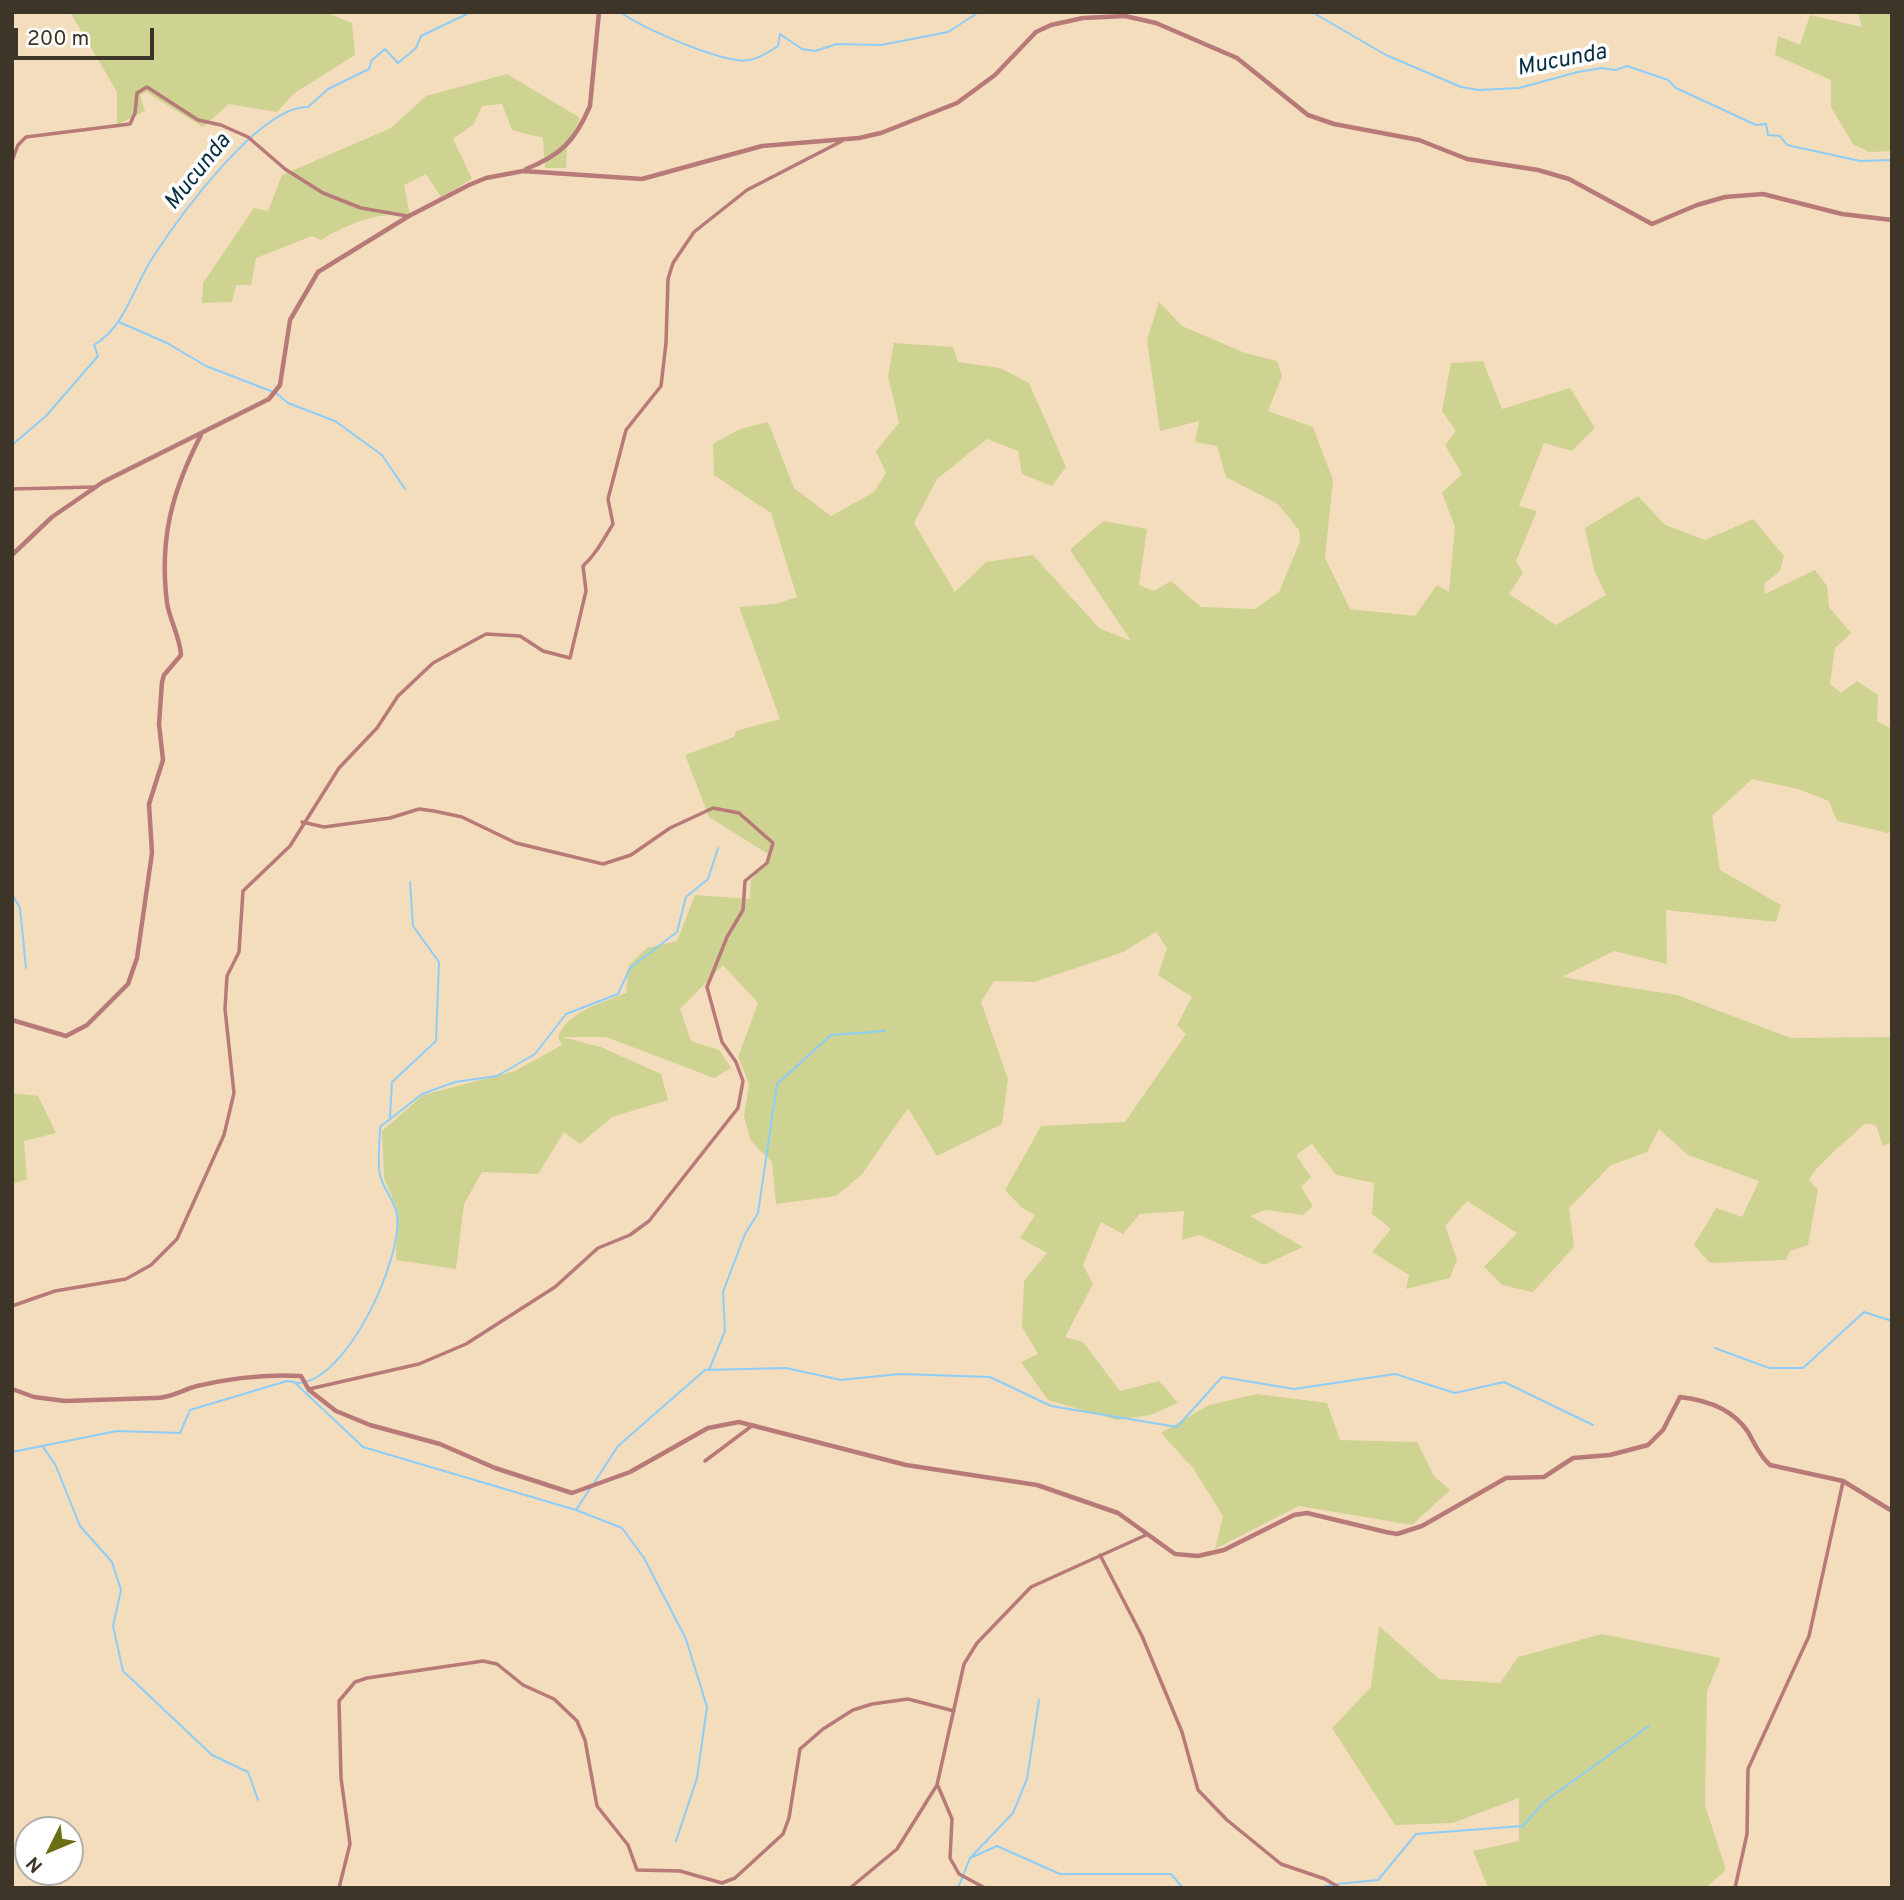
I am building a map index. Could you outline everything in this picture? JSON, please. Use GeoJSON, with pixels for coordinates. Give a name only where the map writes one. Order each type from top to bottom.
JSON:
{"type":"FeatureCollection","features":[{"type":"Feature","properties":{"kind":"street"},"geometry":{"type":"LineString","coordinates":[[12,555],[52,517],[95,487],[137,463],[202,435],[259,406],[276,393],[290,320],[318,272],[410,216],[486,178],[523,170],[552,158],[566,147],[590,106],[599,12]]}},
{"type":"Feature","properties":{"kind":"street"},"geometry":{"type":"LineString","coordinates":[[523,170],[642,179],[762,146],[845,140],[881,133],[957,103],[995,75],[1036,32],[1051,25],[1083,18],[1125,16],[1156,23],[1223,50],[1308,115],[1334,124],[1419,140],[1467,159],[1538,170],[1569,179],[1652,224],[1697,205],[1725,197],[1763,194],[1842,214],[1892,220]]}},
{"type":"Feature","properties":{"kind":"street"},"geometry":{"type":"LineString","coordinates":[[12,161],[18,145],[26,137],[130,124],[135,113],[137,93],[146,87],[198,120],[221,125],[248,137],[285,169],[323,194],[382,214],[410,216]]}},
{"type":"Feature","properties":{"kind":"street"},"geometry":{"type":"LineString","coordinates":[[12,1306],[55,1291],[126,1279],[151,1265],[177,1239],[224,1135],[234,1093],[225,1009],[226,984],[239,951],[239,908],[243,891],[283,855],[339,768],[377,728],[398,696],[449,651],[478,636],[499,633],[520,636],[543,651],[559,657],[570,657],[586,591],[583,566],[597,554],[603,537],[613,524],[608,499],[626,430],[661,386],[666,343],[668,279],[673,262],[694,232],[747,190],[845,140]]}},
{"type":"Feature","properties":{"kind":"street"},"geometry":{"type":"LineString","coordinates":[[12,1020],[58,1036],[72,1034],[87,1025],[119,995],[134,970],[152,853],[149,804],[163,751],[159,724],[162,682],[181,655],[167,605],[163,553],[176,488],[202,435]]}},
{"type":"Feature","properties":{"kind":"street"},"geometry":{"type":"LineString","coordinates":[[12,489],[95,487]]}},
{"type":"Feature","properties":{"kind":"street"},"geometry":{"type":"LineString","coordinates":[[302,822],[324,827],[390,818],[419,809],[434,811],[462,817],[516,843],[603,864],[631,855],[670,828],[713,808],[739,813],[773,843],[767,863],[745,881],[743,910],[727,937],[707,987],[722,1042],[739,1069],[743,1081],[738,1108],[649,1221],[630,1236],[598,1248],[555,1287],[466,1344],[419,1364],[308,1388]]}},
{"type":"Feature","properties":{"kind":"street"},"geometry":{"type":"LineString","coordinates":[[12,1389],[34,1397],[65,1401],[167,1398],[193,1387],[221,1381],[268,1374],[301,1376],[308,1388],[336,1411],[370,1425],[440,1444],[495,1468],[572,1493],[630,1472],[708,1427],[730,1422],[753,1425],[906,1465],[1037,1485],[1110,1510],[1175,1553],[1207,1554],[1224,1550],[1294,1515],[1307,1513],[1398,1534],[1422,1526],[1506,1478],[1544,1477],[1573,1458],[1610,1455],[1648,1445],[1663,1430],[1680,1397],[1726,1410],[1747,1432],[1762,1458],[1770,1465],[1843,1481],[1892,1511]]}},
{"type":"Feature","properties":{"kind":"street"},"geometry":{"type":"LineString","coordinates":[[705,1461],[753,1425]]}},
{"type":"Feature","properties":{"kind":"street"},"geometry":{"type":"LineString","coordinates":[[1735,1888],[1747,1834],[1748,1769],[1809,1636],[1843,1481]]}},
{"type":"Feature","properties":{"kind":"street"},"geometry":{"type":"LineString","coordinates":[[850,1888],[897,1849],[937,1785],[964,1664],[977,1643],[1031,1587],[1146,1535]]}},
{"type":"Feature","properties":{"kind":"street"},"geometry":{"type":"LineString","coordinates":[[1100,1555],[1142,1636],[1179,1723],[1198,1790],[1224,1817],[1280,1864],[1325,1879],[1340,1888]]}},
{"type":"Feature","properties":{"kind":"street"},"geometry":{"type":"LineString","coordinates":[[339,1888],[350,1844],[341,1778],[339,1701],[355,1682],[367,1678],[483,1661],[497,1664],[523,1685],[554,1699],[577,1721],[585,1740],[597,1806],[628,1845],[637,1870],[680,1871],[722,1883],[734,1878],[754,1863],[783,1834],[795,1791],[800,1749],[823,1729],[853,1710],[872,1704],[908,1699],[954,1711]]}},
{"type":"Feature","properties":{"kind":"street"},"geometry":{"type":"LineString","coordinates":[[937,1785],[952,1819],[950,1858],[959,1874],[985,1888]]}},
{"type":"Feature","properties":{"kind":"green space"},"geometry":{"type":"Polygon","coordinates":[[[70,12],[325,12],[352,23],[355,55],[293,94],[277,112],[229,104],[203,127],[146,92],[140,95],[145,111],[117,125],[117,92],[70,12]]]}},
{"type":"Feature","properties":{"kind":"green space"},"geometry":{"type":"Polygon","coordinates":[[[1858,12],[1892,12],[1892,151],[1869,152],[1853,144],[1831,107],[1831,80],[1775,55],[1778,36],[1800,45],[1810,15],[1862,27],[1858,12]]]}},
{"type":"Feature","properties":{"kind":"green space"},"geometry":{"type":"Polygon","coordinates":[[[507,74],[580,118],[567,146],[566,168],[545,168],[543,138],[512,130],[502,104],[482,106],[474,124],[453,139],[472,179],[441,197],[426,174],[404,185],[410,215],[386,215],[364,220],[321,240],[312,236],[256,258],[251,285],[236,285],[232,302],[202,303],[203,283],[254,208],[268,211],[282,175],[391,128],[426,96],[507,74]]]}},
{"type":"Feature","properties":{"kind":"green space"},"geometry":{"type":"Polygon","coordinates":[[[1159,302],[1182,326],[1245,353],[1277,361],[1282,376],[1268,411],[1313,427],[1333,480],[1325,558],[1350,609],[1415,616],[1437,585],[1449,592],[1455,527],[1442,493],[1462,474],[1445,445],[1456,431],[1442,411],[1451,363],[1483,361],[1502,409],[1570,388],[1595,428],[1572,451],[1544,443],[1519,506],[1537,511],[1516,561],[1523,573],[1509,594],[1556,625],[1606,595],[1594,570],[1585,528],[1638,496],[1665,525],[1705,540],[1753,519],[1784,556],[1780,571],[1764,584],[1765,594],[1815,570],[1827,586],[1829,607],[1851,633],[1835,648],[1830,684],[1841,693],[1857,681],[1878,695],[1877,721],[1892,729],[1892,827],[1888,833],[1837,821],[1829,801],[1798,789],[1752,779],[1712,816],[1720,870],[1781,905],[1776,922],[1666,910],[1667,964],[1614,951],[1562,977],[1677,995],[1791,1038],[1892,1037],[1892,1142],[1883,1146],[1876,1125],[1864,1124],[1818,1167],[1809,1180],[1818,1190],[1808,1245],[1790,1251],[1786,1260],[1710,1263],[1694,1245],[1716,1208],[1742,1217],[1759,1181],[1688,1155],[1659,1129],[1647,1152],[1611,1165],[1569,1208],[1574,1247],[1533,1292],[1502,1285],[1484,1267],[1517,1233],[1467,1201],[1445,1226],[1457,1259],[1450,1278],[1406,1289],[1409,1275],[1372,1252],[1391,1229],[1372,1214],[1374,1183],[1336,1175],[1312,1144],[1296,1155],[1311,1177],[1301,1187],[1313,1206],[1303,1215],[1266,1210],[1250,1216],[1303,1247],[1264,1265],[1200,1235],[1182,1240],[1184,1211],[1140,1214],[1123,1234],[1101,1222],[1083,1265],[1093,1284],[1065,1337],[1083,1342],[1120,1391],[1159,1381],[1178,1403],[1150,1415],[1117,1420],[1048,1400],[1021,1362],[1038,1354],[1022,1327],[1024,1281],[1047,1253],[1020,1238],[1035,1215],[1022,1208],[1005,1190],[1041,1126],[1125,1122],[1186,1034],[1177,1025],[1192,997],[1158,975],[1167,948],[1156,932],[1123,952],[1034,982],[994,981],[981,1002],[1008,1079],[1002,1124],[937,1156],[908,1108],[862,1174],[836,1196],[776,1204],[772,1162],[751,1141],[744,1117],[749,1084],[738,1057],[758,1003],[723,965],[680,1009],[691,1041],[719,1050],[731,1068],[714,1078],[606,1037],[562,1037],[601,1047],[661,1074],[668,1100],[612,1117],[580,1144],[564,1132],[538,1174],[482,1172],[464,1204],[456,1269],[396,1260],[397,1209],[384,1178],[382,1131],[423,1095],[515,1071],[562,1045],[558,1037],[569,1021],[587,1009],[626,993],[629,965],[647,948],[677,941],[695,895],[750,899],[751,880],[771,856],[709,817],[685,755],[734,737],[736,731],[780,719],[739,607],[776,604],[797,597],[771,513],[714,475],[713,444],[740,429],[768,422],[794,488],[831,516],[874,492],[886,473],[876,451],[899,423],[888,376],[894,343],[953,347],[958,362],[1000,368],[1029,383],[1066,467],[1052,486],[1022,474],[1018,451],[987,439],[937,479],[914,523],[955,592],[986,562],[1033,555],[1099,628],[1131,641],[1070,550],[1103,521],[1147,529],[1139,585],[1154,591],[1171,581],[1201,607],[1255,609],[1279,592],[1300,542],[1299,530],[1278,504],[1226,477],[1217,446],[1195,442],[1199,421],[1160,431],[1147,340],[1159,302]]]}},
{"type":"Feature","properties":{"kind":"green space"},"geometry":{"type":"Polygon","coordinates":[[[12,1093],[38,1096],[56,1133],[24,1141],[27,1179],[12,1184],[12,1093]]]}},
{"type":"Feature","properties":{"kind":"green space"},"geometry":{"type":"Polygon","coordinates":[[[1257,1394],[1327,1403],[1340,1440],[1417,1442],[1434,1476],[1450,1490],[1412,1525],[1299,1506],[1215,1549],[1223,1516],[1193,1468],[1161,1433],[1209,1405],[1257,1394]]]}},
{"type":"Feature","properties":{"kind":"green space"},"geometry":{"type":"Polygon","coordinates":[[[1379,1626],[1439,1679],[1500,1683],[1518,1657],[1602,1634],[1721,1658],[1707,1691],[1705,1805],[1726,1870],[1705,1888],[1488,1888],[1473,1851],[1519,1841],[1519,1798],[1453,1823],[1395,1825],[1332,1728],[1371,1687],[1379,1626]]]}},
{"type":"Feature","properties":{"kind":"waterway","name":"Mucunda"},"geometry":{"type":"LineString","coordinates":[[12,445],[46,416],[98,356],[94,345],[114,328],[165,239],[244,143],[267,124],[288,112],[308,107],[328,89],[369,69],[372,60],[385,49],[398,63],[416,48],[421,36],[471,12]]}},
{"type":"Feature","properties":{"kind":"waterway","name":"Mucunda"},"geometry":{"type":"LineString","coordinates":[[620,12],[677,41],[743,61],[759,57],[778,46],[780,34],[802,49],[815,51],[837,44],[881,45],[948,32],[979,12]]}},
{"type":"Feature","properties":{"kind":"waterway","name":"Mucunda"},"geometry":{"type":"LineString","coordinates":[[1312,12],[1386,55],[1461,87],[1479,90],[1519,88],[1578,72],[1602,68],[1616,70],[1627,66],[1668,80],[1676,88],[1756,125],[1766,124],[1768,135],[1780,136],[1787,145],[1860,161],[1892,160]]}},
{"type":"Feature","properties":{"kind":"waterway"},"geometry":{"type":"LineString","coordinates":[[119,322],[167,343],[206,366],[276,393],[288,403],[335,421],[382,455],[405,489]]}},
{"type":"Feature","properties":{"kind":"waterway"},"geometry":{"type":"LineString","coordinates":[[296,1383],[315,1378],[334,1364],[352,1342],[368,1316],[391,1260],[397,1215],[380,1175],[380,1127],[422,1094],[455,1082],[497,1076],[535,1054],[566,1014],[618,994],[630,968],[677,932],[686,897],[708,879],[718,848]]}},
{"type":"Feature","properties":{"kind":"waterway"},"geometry":{"type":"LineString","coordinates":[[390,1117],[392,1082],[436,1041],[439,962],[413,926],[410,882]]}},
{"type":"Feature","properties":{"kind":"waterway"},"geometry":{"type":"LineString","coordinates":[[12,894],[20,908],[26,968]]}},
{"type":"Feature","properties":{"kind":"waterway"},"geometry":{"type":"LineString","coordinates":[[709,1370],[725,1331],[723,1292],[745,1234],[758,1213],[777,1084],[831,1035],[885,1031]]}},
{"type":"Feature","properties":{"kind":"waterway"},"geometry":{"type":"LineString","coordinates":[[1715,1348],[1769,1368],[1803,1368],[1864,1312],[1892,1321]]}},
{"type":"Feature","properties":{"kind":"waterway"},"geometry":{"type":"LineString","coordinates":[[594,1483],[618,1446],[705,1370],[786,1368],[841,1380],[899,1374],[990,1377],[1051,1406],[1177,1427],[1222,1377],[1294,1389],[1395,1374],[1455,1393],[1504,1382],[1593,1425]]}},
{"type":"Feature","properties":{"kind":"waterway"},"geometry":{"type":"LineString","coordinates":[[12,1452],[117,1431],[180,1433],[190,1410],[287,1381],[294,1382],[363,1447],[576,1510],[591,1487]]}},
{"type":"Feature","properties":{"kind":"waterway"},"geometry":{"type":"LineString","coordinates":[[43,1447],[55,1464],[80,1526],[112,1562],[121,1590],[113,1626],[123,1671],[212,1755],[248,1772],[258,1800]]}},
{"type":"Feature","properties":{"kind":"waterway"},"geometry":{"type":"LineString","coordinates":[[576,1510],[622,1528],[644,1558],[686,1639],[707,1707],[697,1778],[676,1841]]}},
{"type":"Feature","properties":{"kind":"waterway"},"geometry":{"type":"LineString","coordinates":[[971,1857],[1013,1813],[1027,1779],[1039,1700]]}},
{"type":"Feature","properties":{"kind":"waterway"},"geometry":{"type":"LineString","coordinates":[[1337,1884],[1378,1880],[1416,1834],[1523,1826],[1544,1802],[1649,1726]]}},
{"type":"Feature","properties":{"kind":"waterway"},"geometry":{"type":"LineString","coordinates":[[958,1888],[970,1858],[997,1846],[1060,1874],[1171,1874],[1183,1888]]}},
{"type":"Feature","properties":{"kind":"waterway"},"geometry":{"type":"LineString","coordinates":[[1318,1888],[1331,1885]]}}]}
